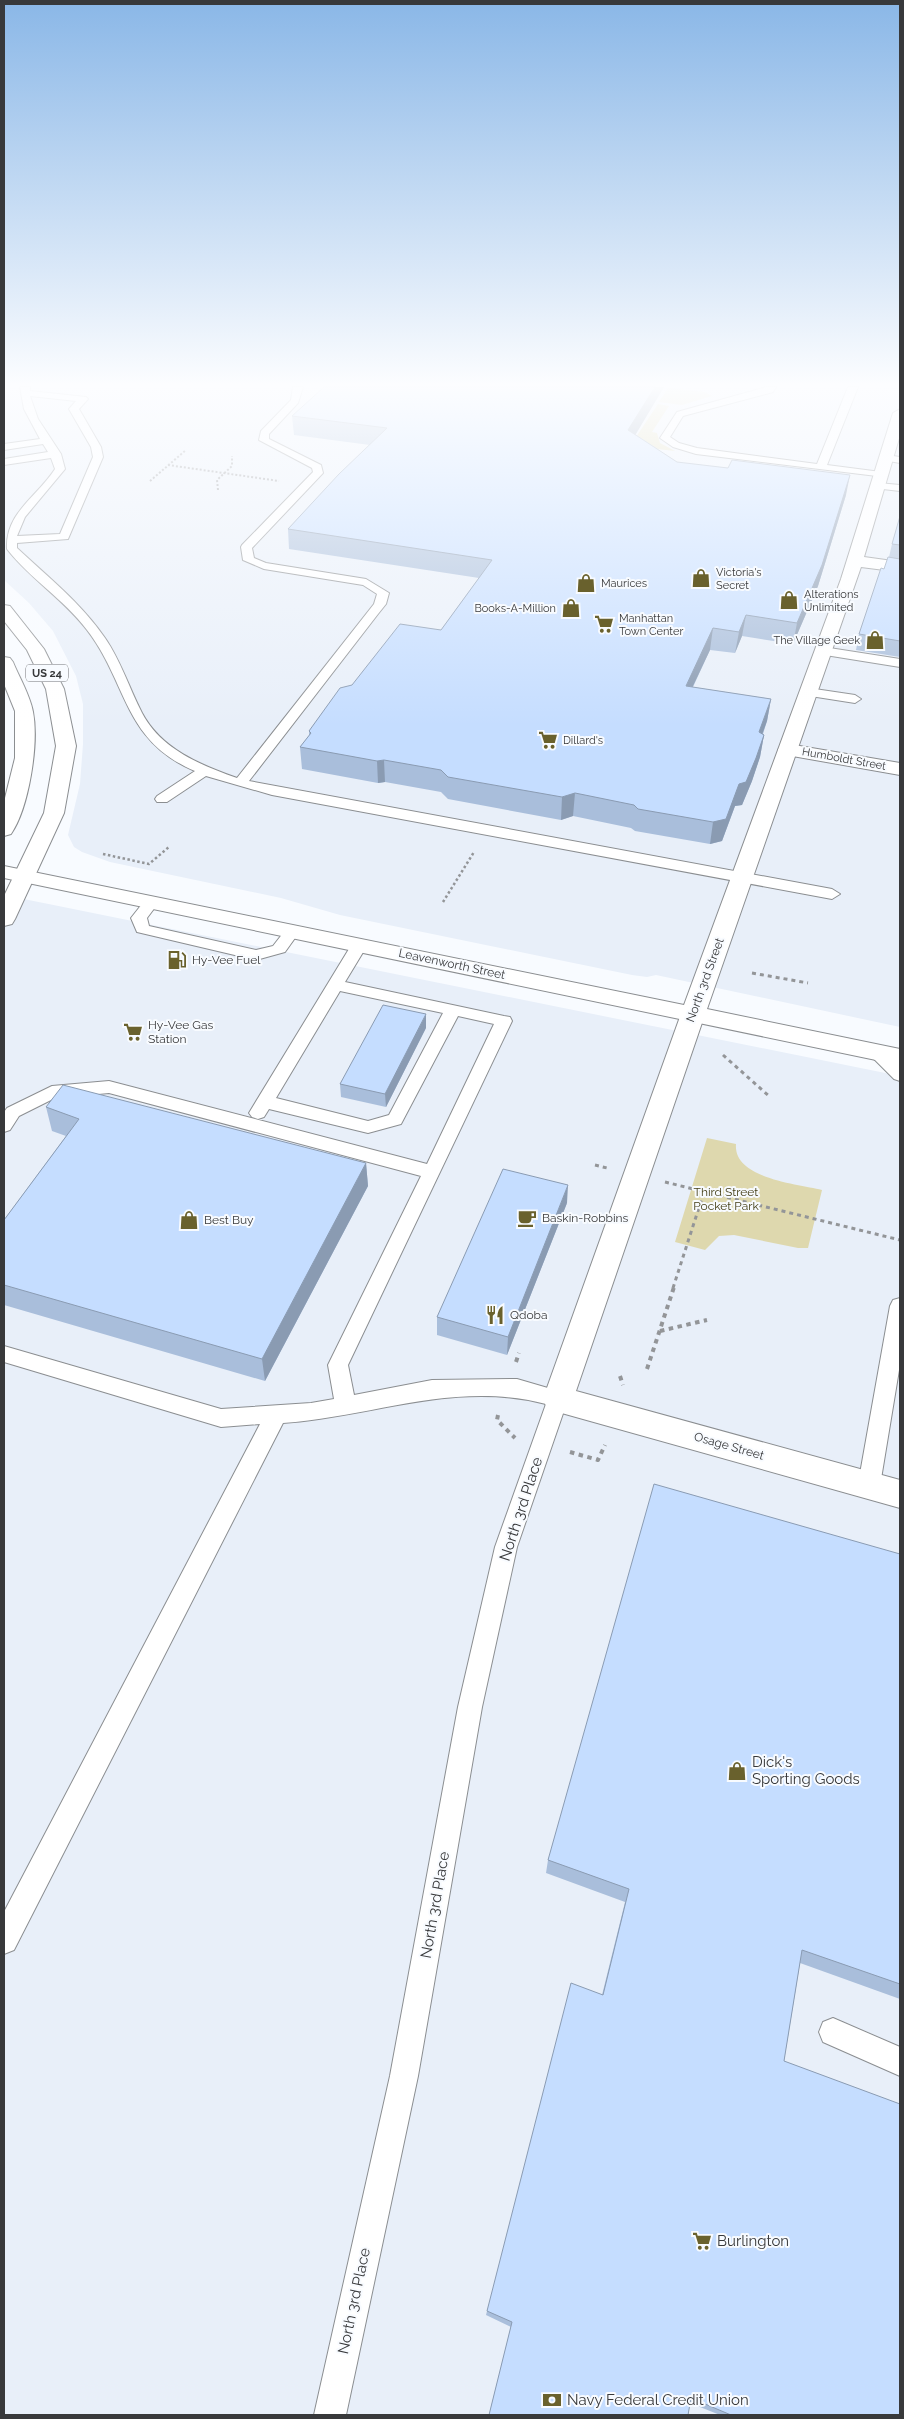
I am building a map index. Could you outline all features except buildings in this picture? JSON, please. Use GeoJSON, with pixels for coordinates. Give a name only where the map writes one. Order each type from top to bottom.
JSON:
{"type":"FeatureCollection","features":[{"type":"Feature","properties":{"kind":"main road","name":"North 3rd Street"},"geometry":{"type":"LineString","coordinates":[[558,1399],[823,651],[873,500]]}},
{"type":"Feature","properties":{"kind":"main road"},"geometry":{"type":"LineString","coordinates":[[854,561],[900,567]]}},
{"type":"Feature","properties":{"kind":"main road","name":"US 24"},"geometry":{"type":"LineString","coordinates":[[4,610],[35,649],[55,689],[66,746],[54,813],[15,874],[4,919]]}},
{"type":"Feature","properties":{"kind":"main road","name":"US 24"},"geometry":{"type":"LineString","coordinates":[[4,662],[24,711],[25,758],[12,810],[4,830]]}},
{"type":"Feature","properties":{"kind":"main road","name":"Humboldt Street"},"geometry":{"type":"LineString","coordinates":[[788,750],[900,769]]}},
{"type":"Feature","properties":{"kind":"main road","name":"Leavenworth Street"},"geometry":{"type":"LineString","coordinates":[[15,874],[889,1055]]}},
{"type":"Feature","properties":{"kind":"main road","name":"Osage Street"},"geometry":{"type":"LineString","coordinates":[[558,1399],[900,1494]]}},
{"type":"Feature","properties":{"kind":"lane"},"geometry":{"type":"LineString","coordinates":[[36,500],[13,528],[10,540],[12,549],[89,624],[102,641],[138,717],[154,738],[175,756],[204,771],[240,783],[832,894]]}},
{"type":"Feature","properties":{"kind":"lane"},"geometry":{"type":"LineString","coordinates":[[10,540],[64,537],[80,500]]}},
{"type":"Feature","properties":{"kind":"lane"},"geometry":{"type":"LineString","coordinates":[[240,783],[374,612],[380,604],[383,593],[366,582],[264,566],[249,560],[246,547],[292,500]]}},
{"type":"Feature","properties":{"kind":"lane"},"geometry":{"type":"LineString","coordinates":[[823,651],[900,663]]}},
{"type":"Feature","properties":{"kind":"lane"},"geometry":{"type":"LineString","coordinates":[[808,692],[854,699]]}},
{"type":"Feature","properties":{"kind":"lane"},"geometry":{"type":"LineString","coordinates":[[162,800],[204,771]]}},
{"type":"Feature","properties":{"kind":"lane"},"geometry":{"type":"LineString","coordinates":[[151,902],[139,918],[142,929],[256,955],[279,949],[292,931]]}},
{"type":"Feature","properties":{"kind":"lane"},"geometry":{"type":"LineString","coordinates":[[251,1124],[360,944]]}},
{"type":"Feature","properties":{"kind":"lane"},"geometry":{"type":"LineString","coordinates":[[336,985],[504,1021],[338,1365],[346,1405]]}},
{"type":"Feature","properties":{"kind":"lane"},"geometry":{"type":"LineString","coordinates":[[265,1102],[368,1127],[395,1120],[453,1010]]}},
{"type":"Feature","properties":{"kind":"lane"},"geometry":{"type":"LineString","coordinates":[[889,1055],[900,1075]]}},
{"type":"Feature","properties":{"kind":"lane"},"geometry":{"type":"LineString","coordinates":[[4,1126],[13,1112],[52,1092],[109,1087],[432,1172]]}},
{"type":"Feature","properties":{"kind":"lane"},"geometry":{"type":"LineString","coordinates":[[869,1485],[900,1306]]}},
{"type":"Feature","properties":{"kind":"lane"},"geometry":{"type":"LineString","coordinates":[[4,1354],[221,1418],[310,1412],[432,1389],[517,1388],[558,1399]]}},
{"type":"Feature","properties":{"kind":"lane","name":"North 3rd Place"},"geometry":{"type":"LineString","coordinates":[[330,2415],[404,2076],[470,1707],[504,1557],[558,1399]]}},
{"type":"Feature","properties":{"kind":"lane"},"geometry":{"type":"LineString","coordinates":[[4,1940],[276,1414]]}},
{"type":"Feature","properties":{"kind":"lane"},"geometry":{"type":"LineString","coordinates":[[833,2032],[900,2062]]}},
{"type":"Feature","properties":{"kind":"path"},"geometry":{"type":"LineString","coordinates":[[443,902],[486,830]]}},
{"type":"Feature","properties":{"kind":"path"},"geometry":{"type":"LineString","coordinates":[[103,854],[149,864],[170,846]]}},
{"type":"Feature","properties":{"kind":"path"},"geometry":{"type":"LineString","coordinates":[[752,973],[808,982]]}},
{"type":"Feature","properties":{"kind":"path"},"geometry":{"type":"LineString","coordinates":[[723,1055],[770,1098]]}},
{"type":"Feature","properties":{"kind":"path"},"geometry":{"type":"LineString","coordinates":[[663,1182],[900,1240]]}},
{"type":"Feature","properties":{"kind":"path"},"geometry":{"type":"LineString","coordinates":[[647,1370],[704,1192]]}},
{"type":"Feature","properties":{"kind":"path"},"geometry":{"type":"LineString","coordinates":[[660,1332],[707,1320]]}},
{"type":"Feature","properties":{"kind":"shaded area"},"geometry":{"type":"Polygon","coordinates":[[[4,500],[900,500],[900,1027],[656,975],[647,977],[632,975],[340,915],[281,898],[110,862],[82,852],[74,847],[68,835],[80,784],[83,744],[83,704],[76,676],[53,631],[29,603],[4,580],[4,500]]]}},
{"type":"Feature","properties":{"kind":"shaded area"},"geometry":{"type":"Polygon","coordinates":[[[4,895],[900,1076],[900,2415],[4,2415],[4,895]]]}},
{"type":"Feature","properties":{"kind":"green space","name":"Third Street Pocket Park"},"geometry":{"type":"Polygon","coordinates":[[[707,1138],[736,1144],[738,1156],[745,1165],[769,1178],[822,1190],[808,1248],[798,1248],[734,1235],[719,1236],[705,1250],[675,1242],[707,1138]]]}},
{"type":"Feature","properties":{"kind":"place","name":"Victoria's Secret"},"geometry":{"type":"Point","coordinates":[701,578]}},
{"type":"Feature","properties":{"kind":"place","name":"Maurices"},"geometry":{"type":"Point","coordinates":[586,583]}},
{"type":"Feature","properties":{"kind":"place","name":"Alterations Unlimited"},"geometry":{"type":"Point","coordinates":[789,600]}},
{"type":"Feature","properties":{"kind":"place","name":"Books-A-Million"},"geometry":{"type":"Point","coordinates":[571,608]}},
{"type":"Feature","properties":{"kind":"place","name":"Manhattan Town Center"},"geometry":{"type":"Point","coordinates":[604,624]}},
{"type":"Feature","properties":{"kind":"place","name":"The Village Geek"},"geometry":{"type":"Point","coordinates":[875,640]}},
{"type":"Feature","properties":{"kind":"place","name":"Dillard's"},"geometry":{"type":"Point","coordinates":[548,740]}},
{"type":"Feature","properties":{"kind":"place","name":"Hy-Vee Fuel"},"geometry":{"type":"Point","coordinates":[177,960]}},
{"type":"Feature","properties":{"kind":"place","name":"Hy-Vee Gas Station"},"geometry":{"type":"Point","coordinates":[133,1032]}},
{"type":"Feature","properties":{"kind":"place","name":"Baskin-Robbins"},"geometry":{"type":"Point","coordinates":[527,1218]}},
{"type":"Feature","properties":{"kind":"place","name":"Best Buy"},"geometry":{"type":"Point","coordinates":[189,1220]}},
{"type":"Feature","properties":{"kind":"place","name":"Qdoba"},"geometry":{"type":"Point","coordinates":[495,1315]}},
{"type":"Feature","properties":{"kind":"place","name":"Dick's Sporting Goods"},"geometry":{"type":"Point","coordinates":[737,1771]}},
{"type":"Feature","properties":{"kind":"place","name":"Burlington"},"geometry":{"type":"Point","coordinates":[702,2241]}},
{"type":"Feature","properties":{"kind":"place","name":"Navy Federal Credit Union"},"geometry":{"type":"Point","coordinates":[552,2400]}}]}
